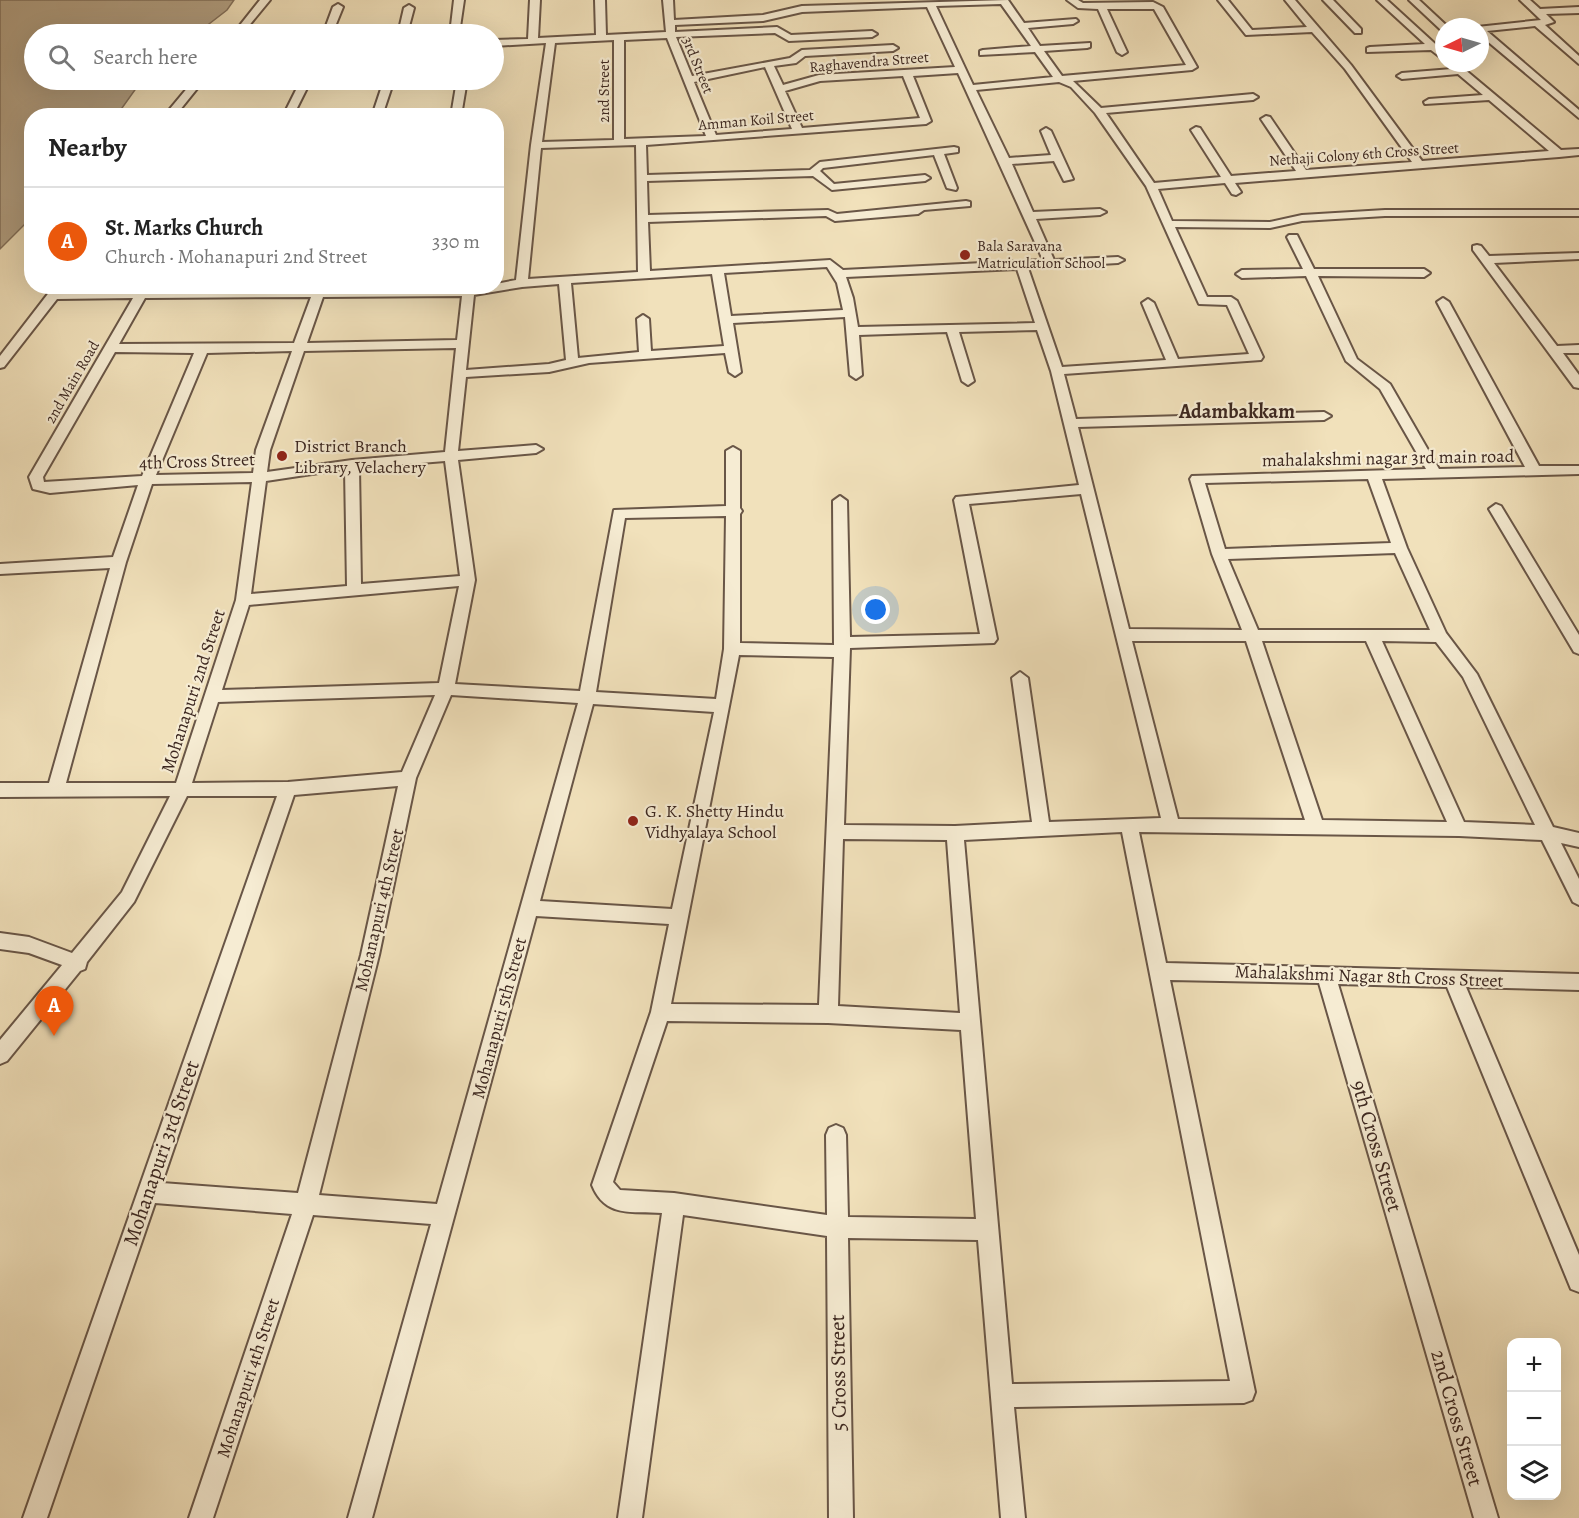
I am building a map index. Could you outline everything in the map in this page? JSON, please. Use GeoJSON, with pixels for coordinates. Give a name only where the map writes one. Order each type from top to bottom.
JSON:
{"type":"FeatureCollection","features":[{"type":"Feature","properties":{"kind":"street"},"geometry":{"type":"LineString","coordinates":[[245,24],[265,0]]}},
{"type":"Feature","properties":{"kind":"street"},"geometry":{"type":"LineString","coordinates":[[455,24],[459,0]]}},
{"type":"Feature","properties":{"kind":"street"},"geometry":{"type":"LineString","coordinates":[[533,41],[535,0]]}},
{"type":"Feature","properties":{"kind":"street"},"geometry":{"type":"LineString","coordinates":[[600,0],[601,39]]}},
{"type":"Feature","properties":{"kind":"street","name":"3rd Street"},"geometry":{"type":"LineString","coordinates":[[668,0],[668,23],[671,36],[712,139]]}},
{"type":"Feature","properties":{"kind":"street"},"geometry":{"type":"LineString","coordinates":[[969,88],[1192,68],[1162,11],[1153,5],[1137,3],[1081,6],[1072,0]]}},
{"type":"Feature","properties":{"kind":"street"},"geometry":{"type":"LineString","coordinates":[[1223,0],[1249,33],[1314,29]]}},
{"type":"Feature","properties":{"kind":"street"},"geometry":{"type":"LineString","coordinates":[[1290,0],[1348,67],[1419,165]]}},
{"type":"Feature","properties":{"kind":"street"},"geometry":{"type":"LineString","coordinates":[[1328,0],[1358,31]]}},
{"type":"Feature","properties":{"kind":"street"},"geometry":{"type":"LineString","coordinates":[[1382,0],[1435,50]]}},
{"type":"Feature","properties":{"kind":"street"},"geometry":{"type":"LineString","coordinates":[[1414,0],[1435,20]]}},
{"type":"Feature","properties":{"kind":"street"},"geometry":{"type":"LineString","coordinates":[[1489,29],[1549,22],[1525,0]]}},
{"type":"Feature","properties":{"kind":"street"},"geometry":{"type":"LineString","coordinates":[[668,23],[763,18],[802,9],[1004,1],[1059,79],[1074,86],[1099,111],[1151,186],[1203,301],[1231,301],[1257,357],[1057,371]]}},
{"type":"Feature","properties":{"kind":"street"},"geometry":{"type":"LineString","coordinates":[[930,4],[1005,161],[1050,263]]}},
{"type":"Feature","properties":{"kind":"street"},"geometry":{"type":"LineString","coordinates":[[1101,6],[1122,52]]}},
{"type":"Feature","properties":{"kind":"street"},"geometry":{"type":"LineString","coordinates":[[331,24],[338,7]]}},
{"type":"Feature","properties":{"kind":"street"},"geometry":{"type":"LineString","coordinates":[[405,24],[409,8]]}},
{"type":"Feature","properties":{"kind":"street"},"geometry":{"type":"LineString","coordinates":[[1539,12],[1579,10]]}},
{"type":"Feature","properties":{"kind":"street"},"geometry":{"type":"LineString","coordinates":[[1021,26],[1073,21]]}},
{"type":"Feature","properties":{"kind":"street"},"geometry":{"type":"LineString","coordinates":[[1538,24],[1579,61]]}},
{"type":"Feature","properties":{"kind":"street"},"geometry":{"type":"LineString","coordinates":[[504,42],[777,30],[789,38],[872,34]]}},
{"type":"Feature","properties":{"kind":"street"},"geometry":{"type":"LineString","coordinates":[[1489,37],[1579,115]]}},
{"type":"Feature","properties":{"kind":"street","name":"2nd Street"},"geometry":{"type":"LineString","coordinates":[[619,38],[620,144]]}},
{"type":"Feature","properties":{"kind":"street"},"geometry":{"type":"LineString","coordinates":[[522,283],[536,145],[551,41]]}},
{"type":"Feature","properties":{"kind":"street"},"geometry":{"type":"LineString","coordinates":[[983,53],[1087,45]]}},
{"type":"Feature","properties":{"kind":"street"},"geometry":{"type":"LineString","coordinates":[[1370,50],[1431,47]]}},
{"type":"Feature","properties":{"kind":"street"},"geometry":{"type":"LineString","coordinates":[[688,80],[793,61],[802,53],[893,48]]}},
{"type":"Feature","properties":{"kind":"street"},"geometry":{"type":"LineString","coordinates":[[768,64],[799,132]]}},
{"type":"Feature","properties":{"kind":"street","name":"Raghavendra Street"},"geometry":{"type":"LineString","coordinates":[[780,89],[819,78],[961,70]]}},
{"type":"Feature","properties":{"kind":"street"},"geometry":{"type":"LineString","coordinates":[[1402,76],[1449,72]]}},
{"type":"Feature","properties":{"kind":"street"},"geometry":{"type":"LineString","coordinates":[[1462,72],[1559,154]]}},
{"type":"Feature","properties":{"kind":"street","name":"Amman Koil Street"},"geometry":{"type":"LineString","coordinates":[[536,145],[620,144],[712,139],[926,121],[907,73]]}},
{"type":"Feature","properties":{"kind":"street"},"geometry":{"type":"LineString","coordinates":[[176,108],[191,90]]}},
{"type":"Feature","properties":{"kind":"street"},"geometry":{"type":"LineString","coordinates":[[292,108],[301,90]]}},
{"type":"Feature","properties":{"kind":"street"},"geometry":{"type":"LineString","coordinates":[[380,108],[386,90]]}},
{"type":"Feature","properties":{"kind":"street"},"geometry":{"type":"LineString","coordinates":[[457,108],[460,90]]}},
{"type":"Feature","properties":{"kind":"street"},"geometry":{"type":"LineString","coordinates":[[1099,111],[1253,97]]}},
{"type":"Feature","properties":{"kind":"street"},"geometry":{"type":"LineString","coordinates":[[1429,102],[1491,97]]}},
{"type":"Feature","properties":{"kind":"street"},"geometry":{"type":"LineString","coordinates":[[1266,119],[1302,173]]}},
{"type":"Feature","properties":{"kind":"street"},"geometry":{"type":"LineString","coordinates":[[1196,130],[1236,192]]}},
{"type":"Feature","properties":{"kind":"street"},"geometry":{"type":"LineString","coordinates":[[1046,131],[1068,179]]}},
{"type":"Feature","properties":{"kind":"street"},"geometry":{"type":"LineString","coordinates":[[641,142],[644,276]]}},
{"type":"Feature","properties":{"kind":"street"},"geometry":{"type":"LineString","coordinates":[[816,173],[820,165],[954,150]]}},
{"type":"Feature","properties":{"kind":"street"},"geometry":{"type":"LineString","coordinates":[[938,152],[952,188]]}},
{"type":"Feature","properties":{"kind":"street","name":"Nethaji Colony 6th Cross Street"},"geometry":{"type":"LineString","coordinates":[[1151,186],[1579,152]]}},
{"type":"Feature","properties":{"kind":"street"},"geometry":{"type":"LineString","coordinates":[[1005,161],[1058,158]]}},
{"type":"Feature","properties":{"kind":"street"},"geometry":{"type":"LineString","coordinates":[[642,178],[816,173],[832,187],[925,178]]}},
{"type":"Feature","properties":{"kind":"street"},"geometry":{"type":"LineString","coordinates":[[643,219],[828,213],[835,218],[918,212],[920,207],[966,204]]}},
{"type":"Feature","properties":{"kind":"street"},"geometry":{"type":"LineString","coordinates":[[1030,216],[1100,212]]}},
{"type":"Feature","properties":{"kind":"street"},"geometry":{"type":"LineString","coordinates":[[1169,224],[1270,225],[1302,218],[1385,213],[1579,213]]}},
{"type":"Feature","properties":{"kind":"street"},"geometry":{"type":"LineString","coordinates":[[1293,237],[1352,361],[1385,387],[1434,472]]}},
{"type":"Feature","properties":{"kind":"street"},"geometry":{"type":"LineString","coordinates":[[1478,248],[1579,384]]}},
{"type":"Feature","properties":{"kind":"street"},"geometry":{"type":"LineString","coordinates":[[1486,260],[1579,256]]}},
{"type":"Feature","properties":{"kind":"street"},"geometry":{"type":"LineString","coordinates":[[840,274],[1118,260]]}},
{"type":"Feature","properties":{"kind":"street"},"geometry":{"type":"LineString","coordinates":[[504,286],[717,269],[830,263],[840,274],[853,331],[856,375]]}},
{"type":"Feature","properties":{"kind":"street"},"geometry":{"type":"LineString","coordinates":[[1021,264],[1057,371],[1068,423],[1171,826]]}},
{"type":"Feature","properties":{"kind":"street"},"geometry":{"type":"LineString","coordinates":[[717,269],[735,372]]}},
{"type":"Feature","properties":{"kind":"street"},"geometry":{"type":"LineString","coordinates":[[1242,274],[1424,273]]}},
{"type":"Feature","properties":{"kind":"street"},"geometry":{"type":"LineString","coordinates":[[565,280],[572,363]]}},
{"type":"Feature","properties":{"kind":"street"},"geometry":{"type":"LineString","coordinates":[[0,364],[56,294]]}},
{"type":"Feature","properties":{"kind":"street","name":"2nd Main Road"},"geometry":{"type":"LineString","coordinates":[[38,486],[36,477],[141,294]]}},
{"type":"Feature","properties":{"kind":"street","name":"Mohanapuri 2nd Street"},"geometry":{"type":"LineString","coordinates":[[0,1055],[78,963],[128,897],[182,789],[214,696],[243,600],[263,450],[318,294]]}},
{"type":"Feature","properties":{"kind":"street","name":"Mohanapuri 4th Street"},"geometry":{"type":"LineString","coordinates":[[201,1518],[306,1204],[370,955],[408,778],[446,689],[468,580],[451,457],[468,294]]}},
{"type":"Feature","properties":{"kind":"street"},"geometry":{"type":"LineString","coordinates":[[1443,302],[1535,472]]}},
{"type":"Feature","properties":{"kind":"street"},"geometry":{"type":"LineString","coordinates":[[1148,303],[1174,363]]}},
{"type":"Feature","properties":{"kind":"street"},"geometry":{"type":"LineString","coordinates":[[726,320],[849,313]]}},
{"type":"Feature","properties":{"kind":"street"},"geometry":{"type":"LineString","coordinates":[[643,319],[645,355]]}},
{"type":"Feature","properties":{"kind":"street"},"geometry":{"type":"LineString","coordinates":[[853,331],[1041,326]]}},
{"type":"Feature","properties":{"kind":"street"},"geometry":{"type":"LineString","coordinates":[[952,328],[968,381]]}},
{"type":"Feature","properties":{"kind":"street"},"geometry":{"type":"LineString","coordinates":[[112,348],[201,349],[462,344]]}},
{"type":"Feature","properties":{"kind":"street"},"geometry":{"type":"LineString","coordinates":[[56,788],[119,562],[147,480],[201,349]]}},
{"type":"Feature","properties":{"kind":"street"},"geometry":{"type":"LineString","coordinates":[[459,374],[549,368],[572,363],[645,355],[731,349]]}},
{"type":"Feature","properties":{"kind":"street"},"geometry":{"type":"LineString","coordinates":[[1554,351],[1579,349]]}},
{"type":"Feature","properties":{"kind":"street"},"geometry":{"type":"LineString","coordinates":[[1068,423],[1324,416]]}},
{"type":"Feature","properties":{"kind":"street","name":"4th Cross Street"},"geometry":{"type":"LineString","coordinates":[[38,486],[50,488],[147,480],[260,477],[352,464],[536,449]]}},
{"type":"Feature","properties":{"kind":"street"},"geometry":{"type":"LineString","coordinates":[[733,450],[735,511],[732,649],[723,706],[660,1012],[602,1185],[615,1200],[674,1203],[835,1227],[986,1230]]}},
{"type":"Feature","properties":{"kind":"street"},"geometry":{"type":"LineString","coordinates":[[352,464],[354,591]]}},
{"type":"Feature","properties":{"kind":"street","name":"mahalakshmi nagar 3rd main road"},"geometry":{"type":"LineString","coordinates":[[1219,554],[1197,479],[1374,477],[1434,472],[1579,470]]}},
{"type":"Feature","properties":{"kind":"street"},"geometry":{"type":"LineString","coordinates":[[1374,477],[1400,548],[1440,636],[1469,674],[1579,897]]}},
{"type":"Feature","properties":{"kind":"street"},"geometry":{"type":"LineString","coordinates":[[732,649],[842,647],[989,639],[961,500],[1086,489]]}},
{"type":"Feature","properties":{"kind":"street"},"geometry":{"type":"LineString","coordinates":[[828,1014],[842,647],[840,501]]}},
{"type":"Feature","properties":{"kind":"street"},"geometry":{"type":"LineString","coordinates":[[1496,509],[1575,634],[1579,648]]}},
{"type":"Feature","properties":{"kind":"street","name":"Mohanapuri 5th Street"},"geometry":{"type":"LineString","coordinates":[[360,1518],[587,698],[619,513],[735,511]]}},
{"type":"Feature","properties":{"kind":"street"},"geometry":{"type":"LineString","coordinates":[[1316,826],[1252,635],[1219,554],[1400,548]]}},
{"type":"Feature","properties":{"kind":"street"},"geometry":{"type":"LineString","coordinates":[[0,569],[119,562]]}},
{"type":"Feature","properties":{"kind":"street"},"geometry":{"type":"LineString","coordinates":[[243,600],[468,580]]}},
{"type":"Feature","properties":{"kind":"street"},"geometry":{"type":"LineString","coordinates":[[1124,635],[1372,638],[1440,636]]}},
{"type":"Feature","properties":{"kind":"street"},"geometry":{"type":"LineString","coordinates":[[1372,638],[1460,829]]}},
{"type":"Feature","properties":{"kind":"street"},"geometry":{"type":"LineString","coordinates":[[1020,678],[1041,829]]}},
{"type":"Feature","properties":{"kind":"street"},"geometry":{"type":"LineString","coordinates":[[214,696],[446,689],[723,706]]}},
{"type":"Feature","properties":{"kind":"street"},"geometry":{"type":"LineString","coordinates":[[0,790],[56,788],[288,789],[408,778]]}},
{"type":"Feature","properties":{"kind":"street","name":"Mohanapuri 3rd Street"},"geometry":{"type":"LineString","coordinates":[[35,1518],[288,789]]}},
{"type":"Feature","properties":{"kind":"street"},"geometry":{"type":"LineString","coordinates":[[835,832],[955,833],[1129,825],[1316,826],[1460,829],[1546,834],[1579,840]]}},
{"type":"Feature","properties":{"kind":"street"},"geometry":{"type":"LineString","coordinates":[[1002,1396],[1244,1392],[1129,825]]}},
{"type":"Feature","properties":{"kind":"street"},"geometry":{"type":"LineString","coordinates":[[955,833],[972,1022],[986,1230],[1013,1518]]}},
{"type":"Feature","properties":{"kind":"street"},"geometry":{"type":"LineString","coordinates":[[530,908],[680,917]]}},
{"type":"Feature","properties":{"kind":"street"},"geometry":{"type":"LineString","coordinates":[[0,941],[29,945],[78,963]]}},
{"type":"Feature","properties":{"kind":"street","name":"Mahalakshmi Nagar 8th Cross Street"},"geometry":{"type":"LineString","coordinates":[[1160,971],[1579,982]]}},
{"type":"Feature","properties":{"kind":"street","name":"9th Cross Street"},"geometry":{"type":"LineString","coordinates":[[1326,974],[1428,1318]]}},
{"type":"Feature","properties":{"kind":"street"},"geometry":{"type":"LineString","coordinates":[[1454,980],[1579,1281]]}},
{"type":"Feature","properties":{"kind":"street"},"geometry":{"type":"LineString","coordinates":[[660,1012],[828,1014],[972,1022]]}},
{"type":"Feature","properties":{"kind":"street","name":"5 Cross Street"},"geometry":{"type":"LineString","coordinates":[[836,1135],[835,1227],[840,1518]]}},
{"type":"Feature","properties":{"kind":"street"},"geometry":{"type":"LineString","coordinates":[[148,1192],[445,1215]]}},
{"type":"Feature","properties":{"kind":"street"},"geometry":{"type":"LineString","coordinates":[[630,1518],[674,1203]]}},
{"type":"Feature","properties":{"kind":"street","name":"2nd Cross Street"},"geometry":{"type":"LineString","coordinates":[[1428,1318],[1486,1518]]}},
{"type":"Feature","properties":{"kind":"shaded area"},"geometry":{"type":"Polygon","coordinates":[[[0,0],[234,0],[227,10],[209,24],[24,24],[24,90],[135,90],[122,108],[24,108],[24,225],[0,249],[0,0]]]}},
{"type":"Feature","properties":{"kind":"place","name":"Bala Saravana Matriculation School"},"geometry":{"type":"Point","coordinates":[965,255]}},
{"type":"Feature","properties":{"kind":"place","name":"District Branch Library, Velachery"},"geometry":{"type":"Point","coordinates":[282,456]}},
{"type":"Feature","properties":{"kind":"place","name":"G. K. Shetty Hindu Vidhyalaya School"},"geometry":{"type":"Point","coordinates":[633,821]}},
{"type":"Feature","properties":{"kind":"place","name":"St. Marks Church"},"geometry":{"type":"Point","coordinates":[54,1036]}},
{"type":"Feature","properties":{"kind":"district","name":"Adambakkam"},"geometry":{"type":"Point","coordinates":[1237,411]}}]}
